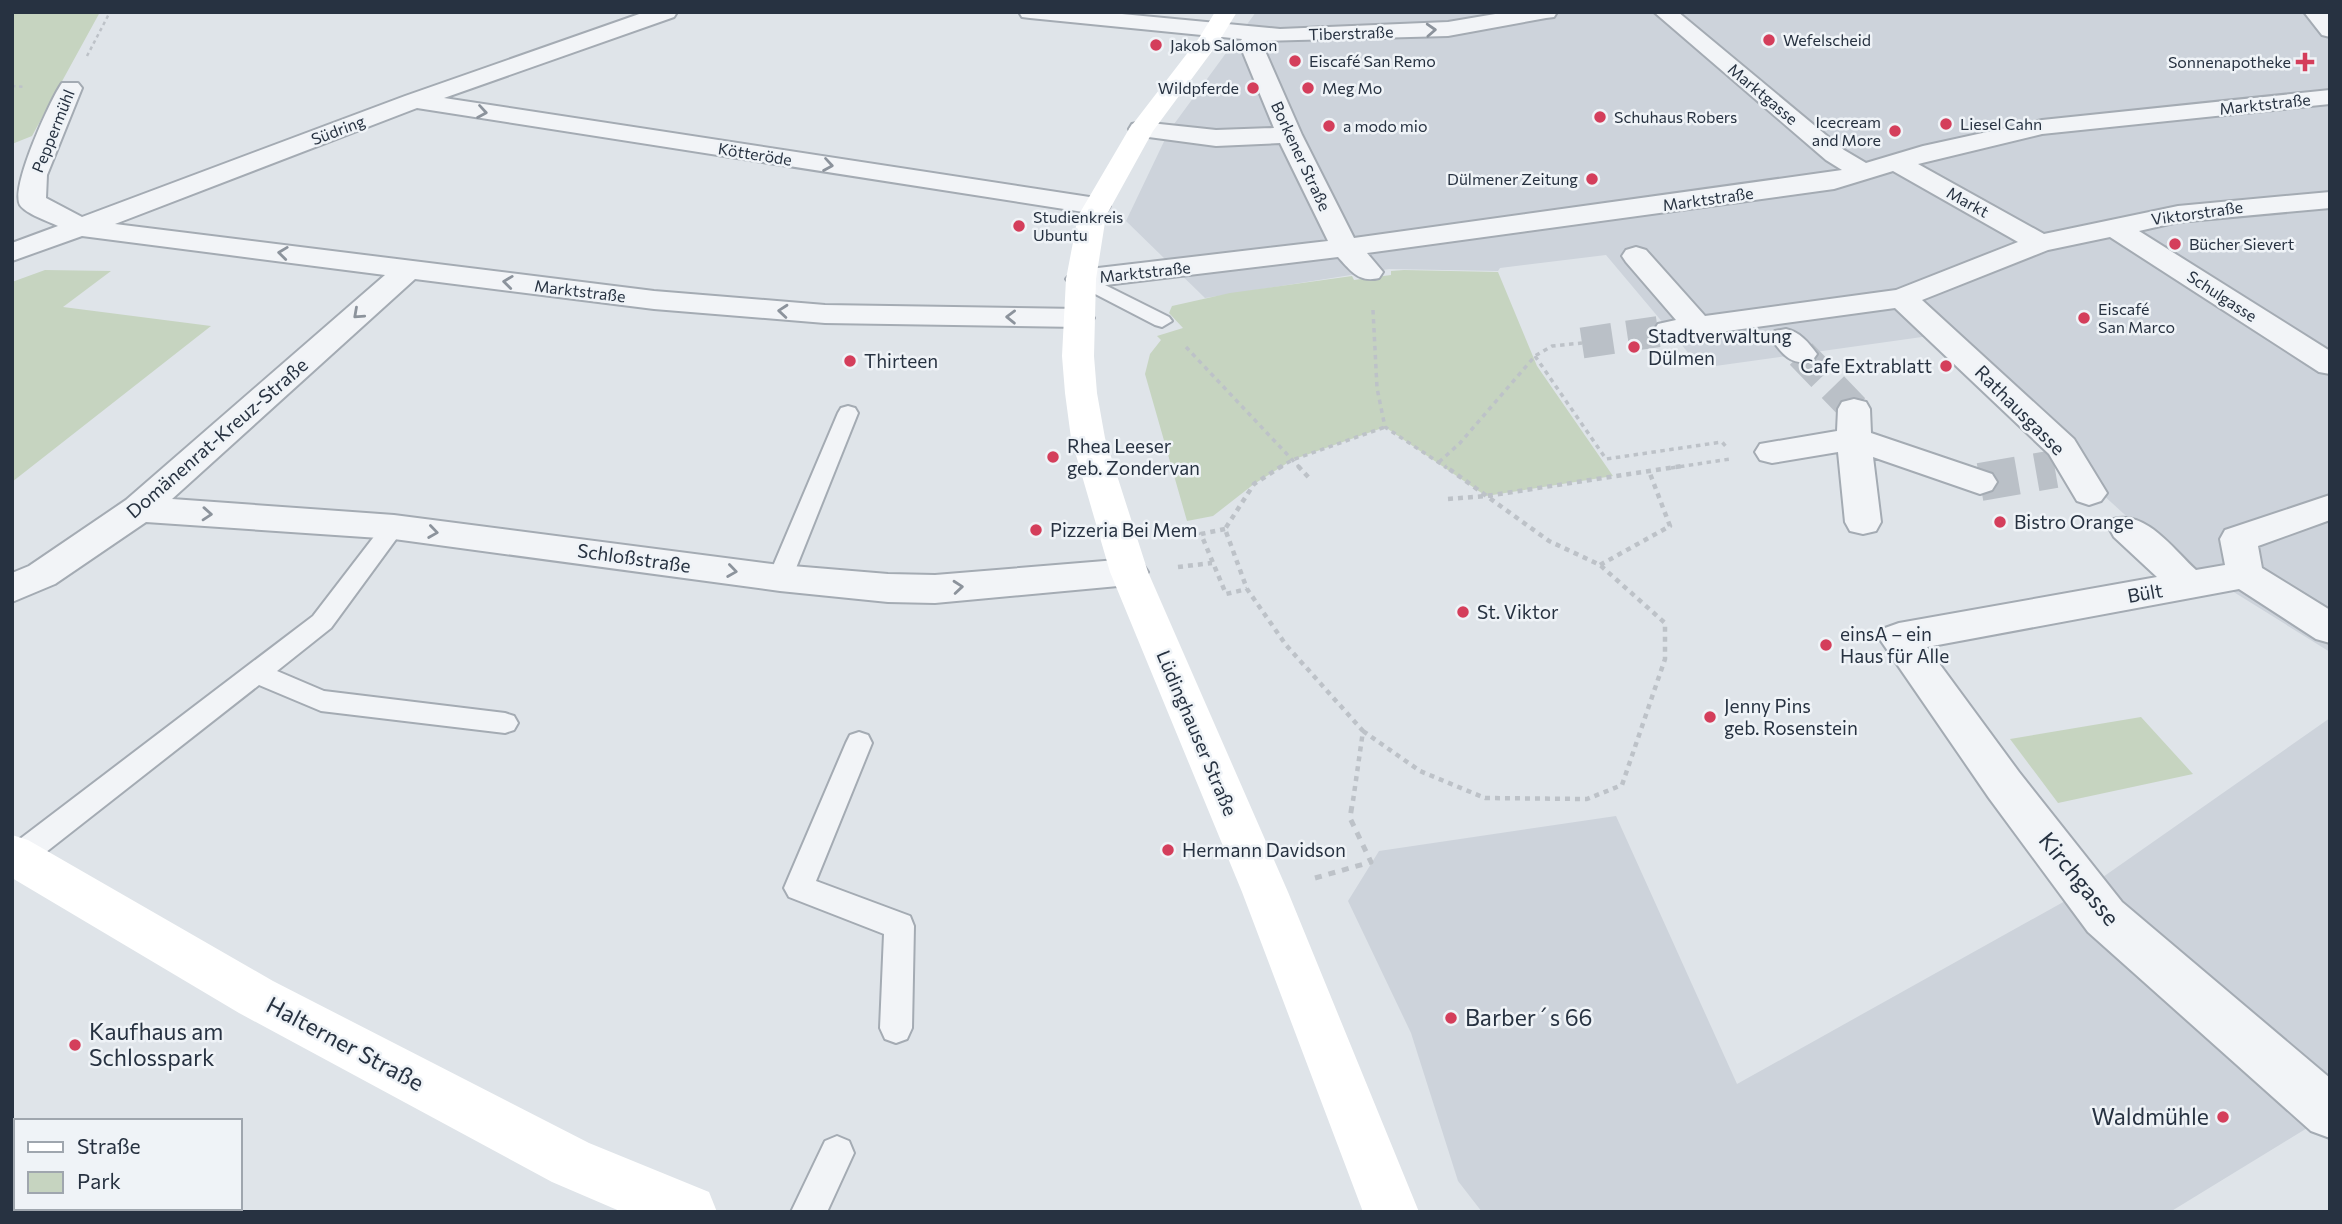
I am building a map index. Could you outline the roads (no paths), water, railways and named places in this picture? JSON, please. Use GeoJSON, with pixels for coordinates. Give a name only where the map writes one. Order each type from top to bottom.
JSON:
{"type":"FeatureCollection","features":[{"type":"Feature","properties":{"kind":"street","name":"Südring"},"geometry":{"type":"LineString","coordinates":[[12,253],[414,101],[666,12]]}},
{"type":"Feature","properties":{"kind":"street","name":"Tiberstraße"},"geometry":{"type":"LineString","coordinates":[[1030,12],[1221,21],[1258,34],[1280,36],[1448,29],[1546,12]]}},
{"type":"Feature","properties":{"kind":"street","name":"Marktgasse"},"geometry":{"type":"LineString","coordinates":[[1665,12],[1835,155],[1863,172]]}},
{"type":"Feature","properties":{"kind":"street"},"geometry":{"type":"LineString","coordinates":[[2315,12],[2330,30]]}},
{"type":"Feature","properties":{"kind":"street"},"geometry":{"type":"LineString","coordinates":[[1081,279],[1096,206],[1141,129],[1221,21]]}},
{"type":"Feature","properties":{"kind":"street","name":"Borkener Straße"},"geometry":{"type":"LineString","coordinates":[[1258,34],[1251,43],[1289,135],[1345,248],[1369,272]]}},
{"type":"Feature","properties":{"kind":"street","name":"Peppermühl"},"geometry":{"type":"LineString","coordinates":[[70,88],[34,175],[32,202],[83,228]]}},
{"type":"Feature","properties":{"kind":"street","name":"Marktstraße"},"geometry":{"type":"LineString","coordinates":[[1081,279],[1157,272],[1599,215],[1834,181],[1896,162],[2042,127],[2330,97]]}},
{"type":"Feature","properties":{"kind":"street","name":"Kötteröde"},"geometry":{"type":"LineString","coordinates":[[414,101],[1096,206]]}},
{"type":"Feature","properties":{"kind":"street"},"geometry":{"type":"LineString","coordinates":[[1141,129],[1216,138],[1289,135]]}},
{"type":"Feature","properties":{"kind":"street","name":"Markt"},"geometry":{"type":"LineString","coordinates":[[1896,162],[2053,240]]}},
{"type":"Feature","properties":{"kind":"street","name":"Viktorstraße"},"geometry":{"type":"LineString","coordinates":[[2053,240],[2178,214],[2330,200]]}},
{"type":"Feature","properties":{"kind":"street"},"geometry":{"type":"LineString","coordinates":[[1599,215],[1698,326]]}},
{"type":"Feature","properties":{"kind":"street","name":"Schulgasse"},"geometry":{"type":"LineString","coordinates":[[2114,227],[2323,361]]}},
{"type":"Feature","properties":{"kind":"street","name":"Marktstraße"},"geometry":{"type":"LineString","coordinates":[[83,228],[654,300],[825,314],[1079,318]]}},
{"type":"Feature","properties":{"kind":"street"},"geometry":{"type":"LineString","coordinates":[[1668,330],[1698,326],[1783,335],[1902,298],[2053,240]]}},
{"type":"Feature","properties":{"kind":"street","name":"Domänenrat-Kreuz-Straße"},"geometry":{"type":"LineString","coordinates":[[12,588],[42,575],[139,509],[409,269]]}},
{"type":"Feature","properties":{"kind":"street","name":"Lüdinghauser Straße"},"geometry":{"type":"LineString","coordinates":[[1081,279],[1078,356],[1088,438],[1129,572],[1265,892],[1391,1212]]}},
{"type":"Feature","properties":{"kind":"street","name":"Rathausgasse"},"geometry":{"type":"LineString","coordinates":[[1902,298],[2062,447],[2073,477]]}},
{"type":"Feature","properties":{"kind":"street"},"geometry":{"type":"LineString","coordinates":[[1854,424],[1863,522]]}},
{"type":"Feature","properties":{"kind":"street"},"geometry":{"type":"LineString","coordinates":[[1772,452],[1854,424],[1980,482]]}},
{"type":"Feature","properties":{"kind":"street"},"geometry":{"type":"LineString","coordinates":[[2330,506],[2238,539],[2245,575],[2330,629]]}},
{"type":"Feature","properties":{"kind":"street","name":"Schloßstraße"},"geometry":{"type":"LineString","coordinates":[[139,509],[394,527],[780,578],[888,589],[935,589],[1129,572]]}},
{"type":"Feature","properties":{"kind":"street"},"geometry":{"type":"LineString","coordinates":[[2127,528],[2188,585]]}},
{"type":"Feature","properties":{"kind":"street","name":"Bült"},"geometry":{"type":"LineString","coordinates":[[1922,624],[2245,575]]}},
{"type":"Feature","properties":{"kind":"street","name":"Kirchgasse"},"geometry":{"type":"LineString","coordinates":[[1922,624],[2105,917],[2330,1112]]}},
{"type":"Feature","properties":{"kind":"street","name":"Halterner Straße"},"geometry":{"type":"LineString","coordinates":[[15,856],[256,997],[559,1157],[689,1212]]}},
{"type":"Feature","properties":{"kind":"lane"},"geometry":{"type":"LineString","coordinates":[[1081,279],[1162,321]]}},
{"type":"Feature","properties":{"kind":"lane"},"geometry":{"type":"LineString","coordinates":[[780,578],[848,413]]}},
{"type":"Feature","properties":{"kind":"lane"},"geometry":{"type":"LineString","coordinates":[[15,856],[322,622],[394,527]]}},
{"type":"Feature","properties":{"kind":"lane"},"geometry":{"type":"LineString","coordinates":[[257,673],[321,701],[505,723]]}},
{"type":"Feature","properties":{"kind":"lane"},"geometry":{"type":"LineString","coordinates":[[859,743],[799,888],[899,926],[896,1028]]}},
{"type":"Feature","properties":{"kind":"lane"},"geometry":{"type":"LineString","coordinates":[[808,1212],[837,1153]]}},
{"type":"Feature","properties":{"kind":"tunnel"},"geometry":{"type":"LineString","coordinates":[[1582,343],[1669,330]]}},
{"type":"Feature","properties":{"kind":"tunnel"},"geometry":{"type":"LineString","coordinates":[[1801,354],[1854,409]]}},
{"type":"Feature","properties":{"kind":"tunnel"},"geometry":{"type":"LineString","coordinates":[[1980,482],[2055,469]]}},
{"type":"Feature","properties":{"kind":"place","name":"Wefelscheid"},"geometry":{"type":"Point","coordinates":[1769,40]}},
{"type":"Feature","properties":{"kind":"place","name":"Jakob Salomon"},"geometry":{"type":"Point","coordinates":[1156,45]}},
{"type":"Feature","properties":{"kind":"place","name":"Eiscafé San Remo"},"geometry":{"type":"Point","coordinates":[1295,61]}},
{"type":"Feature","properties":{"kind":"place","name":"Sonnenapotheke"},"geometry":{"type":"Point","coordinates":[2305,62]}},
{"type":"Feature","properties":{"kind":"place","name":"Wildpferde"},"geometry":{"type":"Point","coordinates":[1253,88]}},
{"type":"Feature","properties":{"kind":"place","name":"Meg Mo"},"geometry":{"type":"Point","coordinates":[1308,88]}},
{"type":"Feature","properties":{"kind":"place","name":"Schuhaus Robers"},"geometry":{"type":"Point","coordinates":[1600,117]}},
{"type":"Feature","properties":{"kind":"place","name":"Liesel Cahn"},"geometry":{"type":"Point","coordinates":[1946,124]}},
{"type":"Feature","properties":{"kind":"place","name":"a modo mio"},"geometry":{"type":"Point","coordinates":[1329,126]}},
{"type":"Feature","properties":{"kind":"place","name":"Icecream and More"},"geometry":{"type":"Point","coordinates":[1895,131]}},
{"type":"Feature","properties":{"kind":"place","name":"Dülmener Zeitung"},"geometry":{"type":"Point","coordinates":[1592,179]}},
{"type":"Feature","properties":{"kind":"place","name":"Studienkreis Ubuntu"},"geometry":{"type":"Point","coordinates":[1019,226]}},
{"type":"Feature","properties":{"kind":"place","name":"Bücher Sievert"},"geometry":{"type":"Point","coordinates":[2175,244]}},
{"type":"Feature","properties":{"kind":"place","name":"Eiscafé San Marco"},"geometry":{"type":"Point","coordinates":[2084,318]}},
{"type":"Feature","properties":{"kind":"place","name":"Stadtverwaltung Dülmen"},"geometry":{"type":"Point","coordinates":[1634,347]}},
{"type":"Feature","properties":{"kind":"place","name":"Thirteen"},"geometry":{"type":"Point","coordinates":[850,361]}},
{"type":"Feature","properties":{"kind":"place","name":"Cafe Extrablatt"},"geometry":{"type":"Point","coordinates":[1946,366]}},
{"type":"Feature","properties":{"kind":"place","name":"Rhea Leeser geb. Zondervan"},"geometry":{"type":"Point","coordinates":[1053,457]}},
{"type":"Feature","properties":{"kind":"place","name":"Bistro Orange"},"geometry":{"type":"Point","coordinates":[2000,522]}},
{"type":"Feature","properties":{"kind":"place","name":"Pizzeria Bei Mem"},"geometry":{"type":"Point","coordinates":[1036,530]}},
{"type":"Feature","properties":{"kind":"place","name":"St. Viktor"},"geometry":{"type":"Point","coordinates":[1463,612]}},
{"type":"Feature","properties":{"kind":"place","name":"einsA – ein Haus für Alle"},"geometry":{"type":"Point","coordinates":[1826,645]}},
{"type":"Feature","properties":{"kind":"place","name":"Jenny Pins geb. Rosenstein"},"geometry":{"type":"Point","coordinates":[1710,717]}},
{"type":"Feature","properties":{"kind":"place","name":"Hermann Davidson"},"geometry":{"type":"Point","coordinates":[1168,850]}},
{"type":"Feature","properties":{"kind":"place","name":"Barber´s 66"},"geometry":{"type":"Point","coordinates":[1451,1018]}},
{"type":"Feature","properties":{"kind":"place","name":"Kaufhaus am Schlosspark"},"geometry":{"type":"Point","coordinates":[75,1045]}},
{"type":"Feature","properties":{"kind":"place","name":"Waldmühle"},"geometry":{"type":"Point","coordinates":[2223,1117]}}]}
